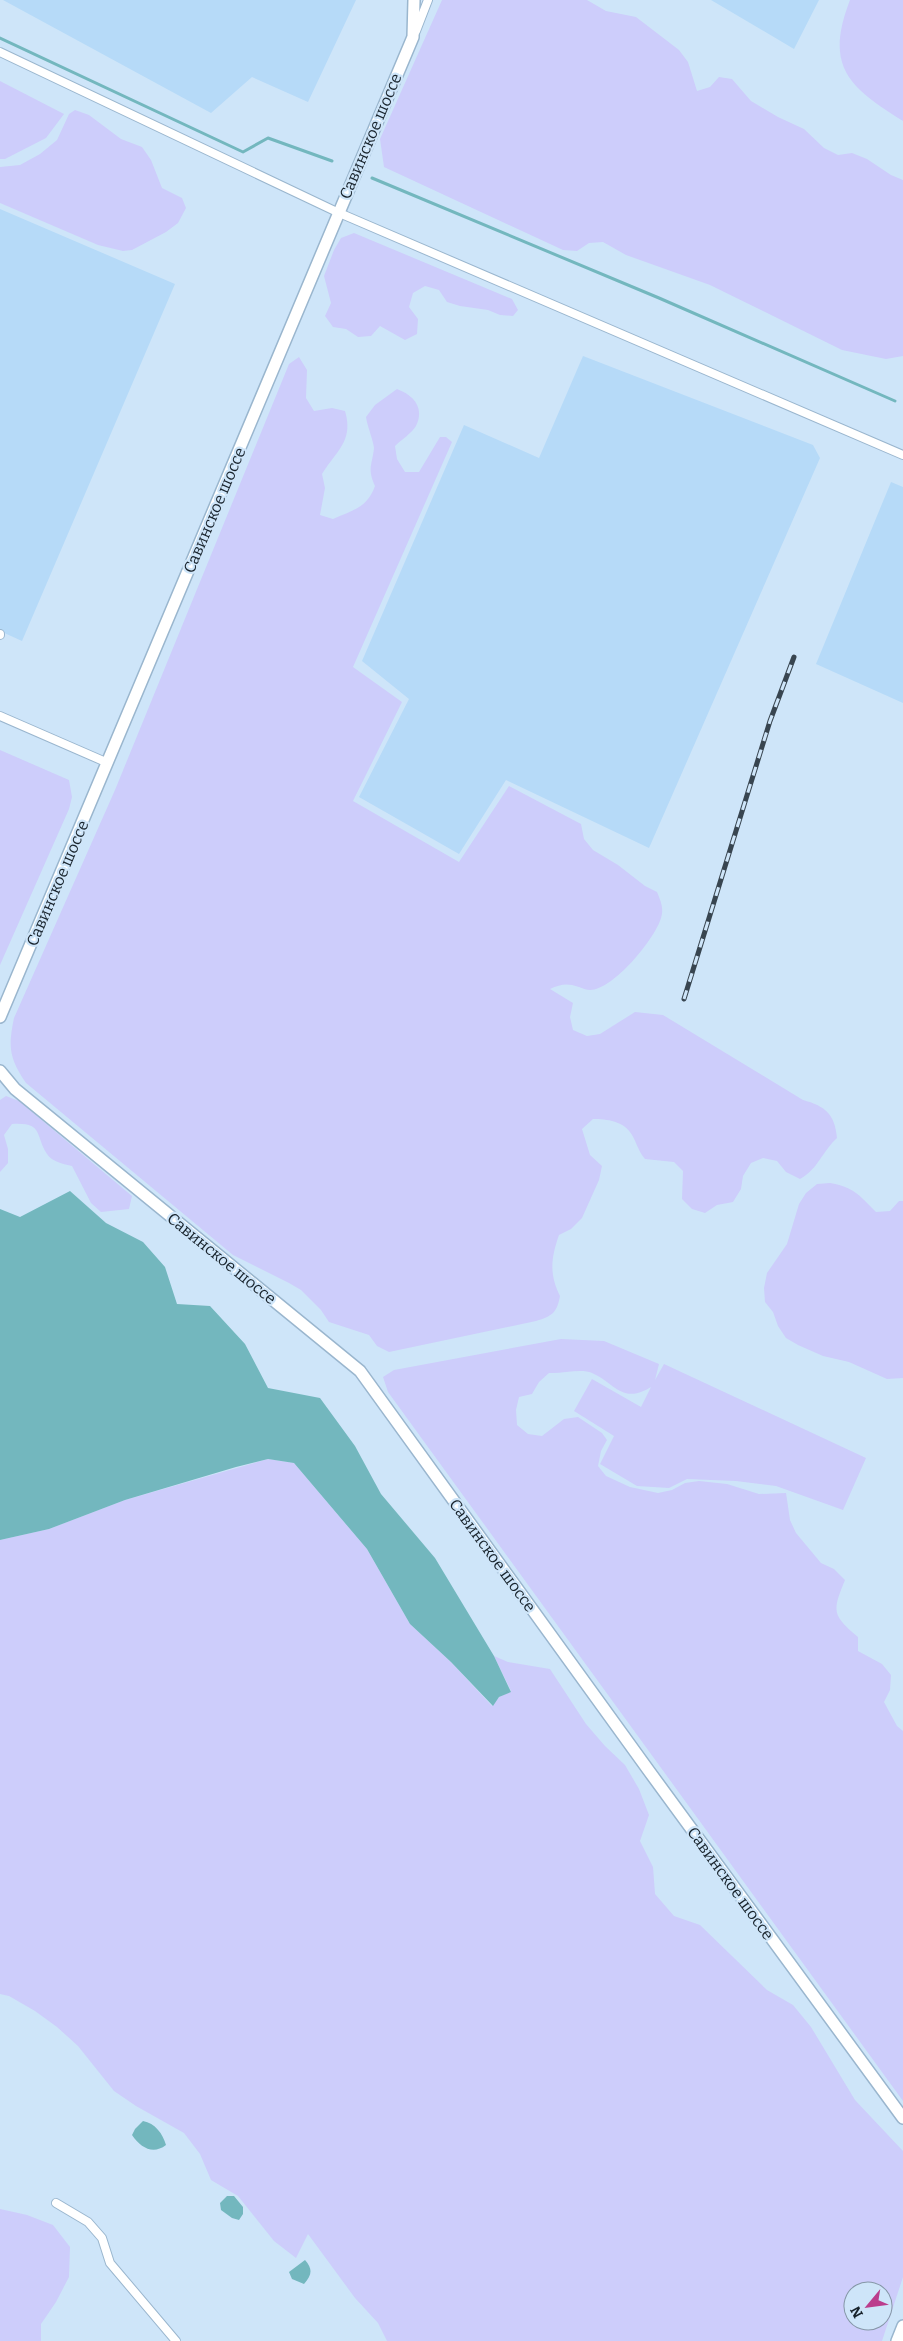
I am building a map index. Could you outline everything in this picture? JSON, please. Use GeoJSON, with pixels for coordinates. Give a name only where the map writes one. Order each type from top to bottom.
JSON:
{"type":"FeatureCollection","features":[{"type":"Feature","properties":{"kind":"street","name":"Савинское шоссе"},"geometry":{"type":"LineString","coordinates":[[0,1017],[108,763],[337,212],[413,37],[414,0]]}},
{"type":"Feature","properties":{"kind":"street"},"geometry":{"type":"LineString","coordinates":[[413,37],[428,0]]}},
{"type":"Feature","properties":{"kind":"street"},"geometry":{"type":"LineString","coordinates":[[0,52],[337,212],[903,455]]}},
{"type":"Feature","properties":{"kind":"street"},"geometry":{"type":"LineString","coordinates":[[0,716],[108,763]]}},
{"type":"Feature","properties":{"kind":"street","name":"Савинское шоссе"},"geometry":{"type":"LineString","coordinates":[[0,1071],[15,1088],[360,1371],[643,1763],[903,2118]]}},
{"type":"Feature","properties":{"kind":"street"},"geometry":{"type":"LineString","coordinates":[[56,2203],[88,2222],[102,2238],[110,2263],[176,2341]]}},
{"type":"Feature","properties":{"kind":"street"},"geometry":{"type":"LineString","coordinates":[[897,2341],[903,2326]]}},
{"type":"Feature","properties":{"kind":"shaded area"},"geometry":{"type":"Polygon","coordinates":[[[3,0],[356,0],[308,102],[252,77],[211,113],[3,0]]]}},
{"type":"Feature","properties":{"kind":"shaded area"},"geometry":{"type":"Polygon","coordinates":[[[442,0],[587,0],[606,11],[636,17],[679,50],[688,62],[697,91],[710,87],[719,77],[732,79],[751,101],[778,117],[804,129],[824,148],[838,155],[852,153],[867,159],[891,175],[903,180],[903,356],[886,359],[842,350],[710,285],[626,255],[603,242],[589,243],[577,251],[563,250],[384,167],[380,139],[442,0]]]}},
{"type":"Feature","properties":{"kind":"shaded area"},"geometry":{"type":"Polygon","coordinates":[[[711,0],[819,0],[794,49],[711,0]]]}},
{"type":"Feature","properties":{"kind":"shaded area"},"geometry":{"type":"Polygon","coordinates":[[[850,0],[903,0],[903,121],[868,97],[846,73],[841,59],[840,42],[850,0]]]}},
{"type":"Feature","properties":{"kind":"shaded area"},"geometry":{"type":"Polygon","coordinates":[[[0,81],[64,114],[46,138],[5,159],[0,159],[0,81]]]}},
{"type":"Feature","properties":{"kind":"shaded area"},"geometry":{"type":"Polygon","coordinates":[[[75,110],[89,115],[121,139],[142,147],[151,160],[162,188],[182,198],[186,208],[178,223],[166,232],[132,250],[123,251],[98,245],[0,203],[0,167],[20,165],[40,154],[57,140],[69,114],[75,110]]]}},
{"type":"Feature","properties":{"kind":"shaded area"},"geometry":{"type":"Polygon","coordinates":[[[0,209],[175,284],[22,641],[0,631],[0,209]]]}},
{"type":"Feature","properties":{"kind":"shaded area"},"geometry":{"type":"Polygon","coordinates":[[[354,233],[512,299],[518,310],[513,316],[460,306],[447,302],[439,290],[425,286],[413,293],[409,307],[418,319],[417,334],[405,340],[380,326],[371,336],[358,337],[346,329],[333,327],[325,316],[331,303],[324,276],[341,238],[354,233]]]}},
{"type":"Feature","properties":{"kind":"shaded area"},"geometry":{"type":"Polygon","coordinates":[[[583,356],[813,445],[820,458],[649,848],[506,780],[459,854],[359,797],[409,699],[362,661],[464,425],[539,458],[583,356]]]}},
{"type":"Feature","properties":{"kind":"shaded area"},"geometry":{"type":"Polygon","coordinates":[[[299,357],[307,370],[306,398],[314,411],[332,408],[345,411],[347,421],[347,430],[342,445],[322,474],[325,488],[320,515],[333,519],[363,504],[372,493],[375,486],[371,471],[374,448],[366,417],[375,405],[397,389],[412,398],[416,403],[419,413],[414,429],[395,446],[397,459],[405,472],[419,472],[440,437],[446,437],[452,442],[353,667],[402,702],[353,801],[459,862],[509,786],[581,824],[584,839],[593,850],[618,865],[645,886],[657,892],[662,911],[661,918],[651,938],[632,962],[610,982],[590,990],[567,985],[550,989],[573,1003],[570,1017],[573,1030],[587,1036],[600,1034],[635,1012],[663,1015],[803,1100],[823,1108],[828,1112],[834,1123],[837,1138],[812,1170],[800,1179],[786,1172],[777,1161],[763,1158],[751,1163],[743,1176],[741,1189],[733,1202],[717,1205],[705,1213],[692,1209],[682,1199],[683,1171],[674,1162],[645,1159],[629,1130],[609,1120],[593,1119],[582,1129],[590,1155],[602,1166],[599,1180],[582,1218],[571,1229],[559,1235],[552,1266],[556,1288],[560,1296],[556,1310],[536,1321],[389,1352],[377,1346],[369,1335],[329,1322],[321,1310],[301,1290],[233,1255],[26,1083],[16,1066],[11,1052],[14,1018],[115,790],[289,364],[299,357]]]}},
{"type":"Feature","properties":{"kind":"shaded area"},"geometry":{"type":"Polygon","coordinates":[[[891,482],[903,487],[903,703],[816,664],[891,482]]]}},
{"type":"Feature","properties":{"kind":"shaded area"},"geometry":{"type":"Polygon","coordinates":[[[0,750],[69,780],[72,797],[69,809],[0,965],[0,750]]]}},
{"type":"Feature","properties":{"kind":"shaded area"},"geometry":{"type":"Polygon","coordinates":[[[6,1096],[19,1101],[132,1196],[129,1209],[101,1212],[91,1203],[72,1166],[49,1157],[37,1132],[29,1125],[12,1124],[4,1135],[8,1149],[8,1163],[0,1172],[0,1100],[6,1096]]]}},
{"type":"Feature","properties":{"kind":"shaded area"},"geometry":{"type":"Polygon","coordinates":[[[830,1183],[851,1190],[876,1212],[890,1211],[899,1201],[903,1201],[903,1378],[887,1379],[849,1362],[823,1356],[798,1345],[786,1338],[778,1326],[773,1312],[765,1302],[764,1288],[767,1273],[787,1244],[799,1204],[806,1193],[817,1184],[830,1183]]]}},
{"type":"Feature","properties":{"kind":"shaded area"},"geometry":{"type":"Polygon","coordinates":[[[70,1191],[106,1223],[143,1242],[165,1267],[177,1304],[210,1306],[245,1344],[268,1388],[320,1398],[355,1446],[381,1494],[435,1558],[494,1656],[511,1692],[499,1697],[493,1706],[451,1662],[410,1624],[367,1549],[294,1463],[268,1459],[236,1467],[125,1500],[49,1529],[0,1540],[0,1209],[20,1217],[70,1191]]]}},
{"type":"Feature","properties":{"kind":"shaded area"},"geometry":{"type":"Polygon","coordinates":[[[561,1339],[604,1341],[659,1364],[655,1380],[664,1364],[866,1458],[843,1510],[776,1486],[736,1481],[687,1479],[669,1488],[637,1486],[600,1464],[614,1436],[574,1411],[592,1379],[641,1407],[651,1387],[633,1394],[619,1390],[600,1377],[588,1372],[549,1373],[539,1382],[532,1394],[519,1397],[516,1410],[517,1425],[528,1434],[542,1436],[564,1419],[578,1417],[602,1433],[607,1440],[601,1451],[598,1466],[606,1476],[630,1487],[658,1493],[672,1490],[685,1483],[699,1481],[727,1484],[759,1494],[786,1493],[790,1520],[796,1533],[821,1563],[834,1569],[845,1580],[838,1599],[837,1612],[839,1618],[858,1637],[858,1651],[882,1664],[891,1675],[890,1690],[884,1702],[897,1726],[903,1731],[903,2101],[388,1392],[383,1377],[394,1370],[561,1339]]]}},
{"type":"Feature","properties":{"kind":"shaded area"},"geometry":{"type":"Polygon","coordinates":[[[268,1459],[294,1463],[367,1549],[410,1624],[451,1662],[492,1706],[499,1697],[511,1691],[494,1656],[508,1662],[550,1669],[586,1724],[625,1765],[639,1789],[649,1815],[640,1841],[653,1867],[655,1894],[674,1916],[700,1925],[767,1990],[793,2005],[811,2027],[855,2100],[903,2151],[903,2277],[893,2307],[893,2281],[843,2281],[843,2331],[885,2331],[882,2341],[387,2341],[378,2323],[355,2298],[308,2234],[296,2258],[274,2241],[238,2196],[211,2180],[200,2154],[184,2133],[136,2106],[114,2091],[78,2046],[57,2027],[35,2011],[9,1996],[0,1994],[0,1540],[49,1529],[125,1500],[268,1459]]]}},
{"type":"Feature","properties":{"kind":"shaded area"},"geometry":{"type":"Polygon","coordinates":[[[143,2121],[151,2124],[158,2130],[166,2145],[152,2150],[143,2147],[136,2140],[132,2135],[143,2121]]]}},
{"type":"Feature","properties":{"kind":"shaded area"},"geometry":{"type":"Polygon","coordinates":[[[227,2196],[234,2196],[243,2207],[243,2214],[239,2220],[232,2218],[221,2210],[220,2203],[227,2196]]]}},
{"type":"Feature","properties":{"kind":"shaded area"},"geometry":{"type":"Polygon","coordinates":[[[0,2209],[27,2215],[53,2225],[70,2247],[69,2277],[56,2302],[41,2324],[41,2341],[0,2341],[0,2209]]]}},
{"type":"Feature","properties":{"kind":"shaded area"},"geometry":{"type":"Polygon","coordinates":[[[305,2260],[310,2272],[309,2278],[304,2284],[292,2279],[289,2272],[305,2260]]]}},
{"type":"Feature","properties":{"kind":"waterway"},"geometry":{"type":"LineString","coordinates":[[0,38],[243,152],[268,138],[332,161]]}},
{"type":"Feature","properties":{"kind":"waterway"},"geometry":{"type":"LineString","coordinates":[[372,178],[659,298],[895,401]]}},
{"type":"Feature","properties":{"kind":"railway"},"geometry":{"type":"LineString","coordinates":[[684,999],[770,721],[794,657]]}}]}
